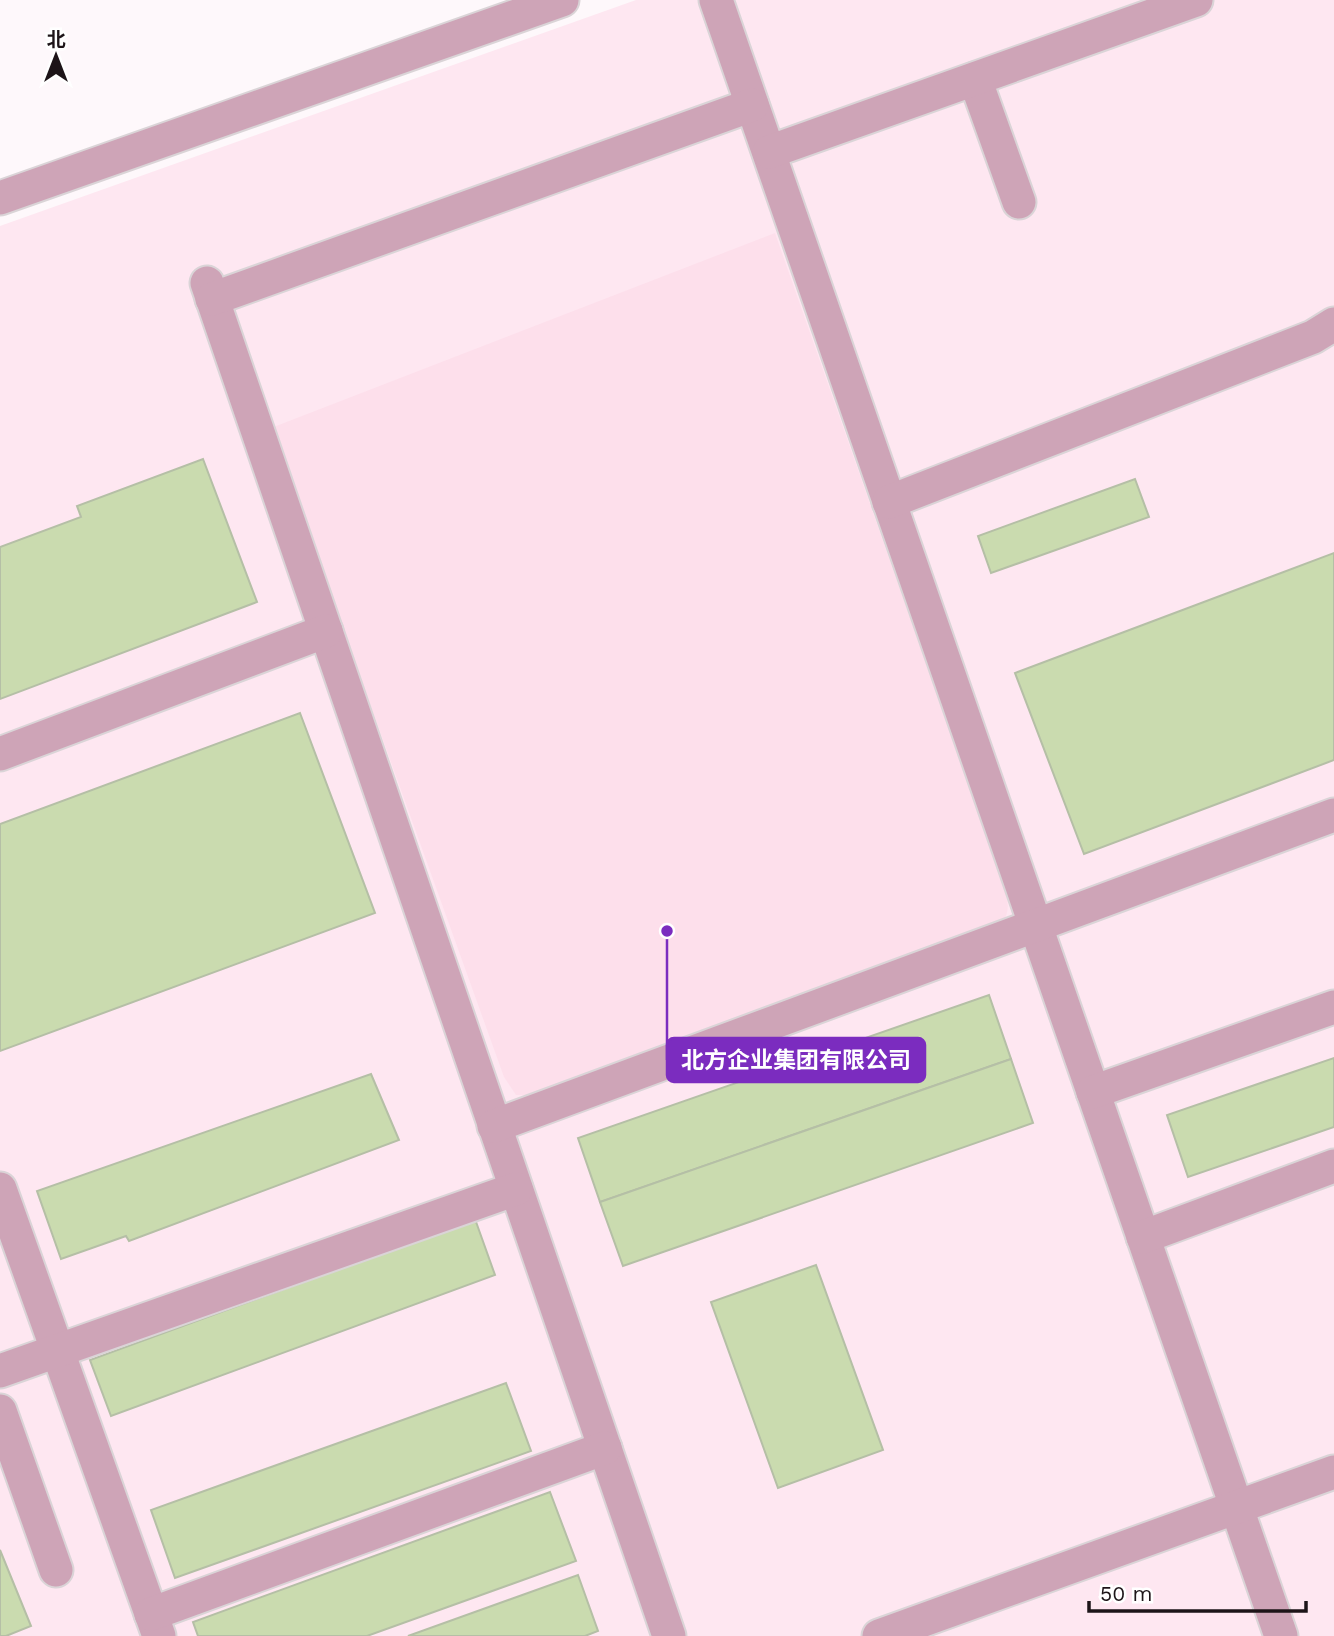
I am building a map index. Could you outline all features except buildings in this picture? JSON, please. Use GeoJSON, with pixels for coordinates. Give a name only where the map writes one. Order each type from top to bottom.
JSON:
{"type":"FeatureCollection","features":[{"type":"Feature","properties":{"kind":"lane"},"geometry":{"type":"LineString","coordinates":[[0,198],[562,0]]}},
{"type":"Feature","properties":{"kind":"lane"},"geometry":{"type":"LineString","coordinates":[[716,0],[1281,1636]]}},
{"type":"Feature","properties":{"kind":"lane"},"geometry":{"type":"LineString","coordinates":[[769,152],[1196,0]]}},
{"type":"Feature","properties":{"kind":"lane"},"geometry":{"type":"LineString","coordinates":[[975,79],[1019,202]]}},
{"type":"Feature","properties":{"kind":"lane"},"geometry":{"type":"LineString","coordinates":[[669,1636],[209,291],[752,105]]}},
{"type":"Feature","properties":{"kind":"lane"},"geometry":{"type":"LineString","coordinates":[[889,502],[1313,337],[1334,324]]}},
{"type":"Feature","properties":{"kind":"lane"},"geometry":{"type":"LineString","coordinates":[[0,754],[326,631]]}},
{"type":"Feature","properties":{"kind":"lane"},"geometry":{"type":"LineString","coordinates":[[495,1126],[1334,814]]}},
{"type":"Feature","properties":{"kind":"lane"},"geometry":{"type":"LineString","coordinates":[[1093,1092],[1334,1007]]}},
{"type":"Feature","properties":{"kind":"lane"},"geometry":{"type":"LineString","coordinates":[[1143,1237],[1334,1166]]}},
{"type":"Feature","properties":{"kind":"lane"},"geometry":{"type":"LineString","coordinates":[[0,1189],[155,1625],[605,1448]]}},
{"type":"Feature","properties":{"kind":"lane"},"geometry":{"type":"LineString","coordinates":[[0,1371],[516,1189]]}},
{"type":"Feature","properties":{"kind":"lane"},"geometry":{"type":"LineString","coordinates":[[0,1410],[56,1570]]}},
{"type":"Feature","properties":{"kind":"lane"},"geometry":{"type":"LineString","coordinates":[[879,1636],[1334,1472]]}},
{"type":"Feature","properties":{"kind":"shaded area"},"geometry":{"type":"Polygon","coordinates":[[[636,0],[1334,0],[1334,1636],[0,1636],[0,226],[636,0]]]}},
{"type":"Feature","properties":{"kind":"shaded area"},"geometry":{"type":"Polygon","coordinates":[[[775,233],[1002,880],[1008,904],[1006,917],[988,934],[528,1095],[516,1095],[504,1077],[271,428],[775,233]]]}},
{"type":"Feature","properties":{"kind":"place","name":"北方企业集团有限公司"},"geometry":{"type":"Point","coordinates":[667,931]}}]}
